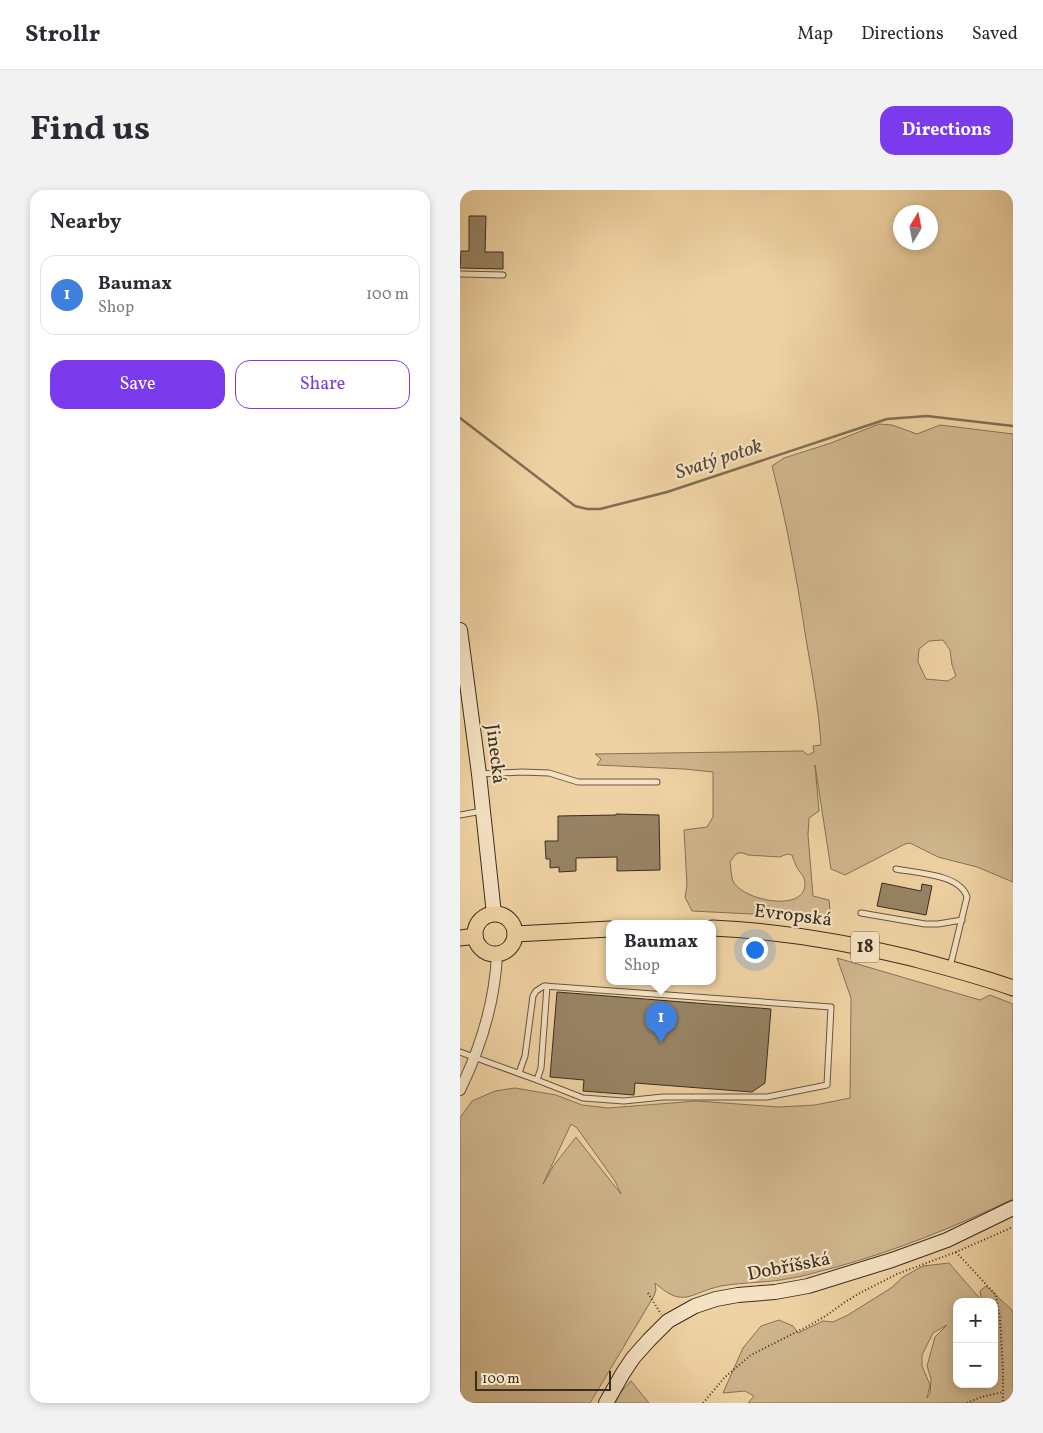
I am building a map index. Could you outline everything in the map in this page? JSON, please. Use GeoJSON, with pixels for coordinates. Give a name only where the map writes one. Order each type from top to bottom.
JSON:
{"type":"FeatureCollection","features":[{"type":"Feature","properties":{"kind":"main road"},"geometry":{"type":"LineString","coordinates":[[494,914],[503,915],[511,921],[515,934],[515,939],[510,947],[497,954],[484,951],[468,937],[475,932],[478,923],[485,916],[494,914]]}},
{"type":"Feature","properties":{"kind":"main road","name":"Evropská"},"geometry":{"type":"LineString","coordinates":[[716,928],[796,936],[870,948],[950,968],[1013,988]]}},
{"type":"Feature","properties":{"kind":"main road"},"geometry":{"type":"LineString","coordinates":[[515,934],[606,929]]}},
{"type":"Feature","properties":{"kind":"street","name":"Jinecká"},"geometry":{"type":"LineString","coordinates":[[460,630],[479,774],[494,914]]}},
{"type":"Feature","properties":{"kind":"street"},"geometry":{"type":"LineString","coordinates":[[460,1090],[485,1028],[490,1010],[497,954]]}},
{"type":"Feature","properties":{"kind":"street","name":"Dobříšská"},"geometry":{"type":"LineString","coordinates":[[606,1403],[633,1358],[668,1321],[694,1306],[738,1295],[775,1292],[808,1286],[892,1260],[947,1240],[1013,1208]]}},
{"type":"Feature","properties":{"kind":"lane"},"geometry":{"type":"LineString","coordinates":[[460,274],[503,275]]}},
{"type":"Feature","properties":{"kind":"lane"},"geometry":{"type":"LineString","coordinates":[[479,774],[549,773],[578,782],[657,782]]}},
{"type":"Feature","properties":{"kind":"lane"},"geometry":{"type":"LineString","coordinates":[[460,815],[483,811]]}},
{"type":"Feature","properties":{"kind":"lane"},"geometry":{"type":"LineString","coordinates":[[896,869],[943,878],[960,885],[965,891],[967,897],[950,968]]}},
{"type":"Feature","properties":{"kind":"lane"},"geometry":{"type":"LineString","coordinates":[[861,914],[924,924],[962,920]]}},
{"type":"Feature","properties":{"kind":"lane"},"geometry":{"type":"LineString","coordinates":[[460,1052],[520,1072],[583,1098],[624,1101],[664,1097],[767,1097],[827,1085],[831,1007],[547,986],[539,988],[533,996],[525,1056],[520,1072]]}},
{"type":"Feature","properties":{"kind":"lane"},"geometry":{"type":"LineString","coordinates":[[537,1080],[541,1068],[547,986]]}},
{"type":"Feature","properties":{"kind":"path"},"geometry":{"type":"LineString","coordinates":[[703,1403],[725,1377],[751,1354],[827,1316],[860,1293],[897,1274],[956,1252],[1013,1226]]}},
{"type":"Feature","properties":{"kind":"path"},"geometry":{"type":"LineString","coordinates":[[956,1252],[996,1295],[1000,1319],[1003,1403]]}},
{"type":"Feature","properties":{"kind":"path"},"geometry":{"type":"LineString","coordinates":[[648,1293],[658,1312],[668,1321]]}},
{"type":"Feature","properties":{"kind":"path"},"geometry":{"type":"LineString","coordinates":[[967,1403],[981,1397],[1003,1392]]}},
{"type":"Feature","properties":{"kind":"shaded area"},"geometry":{"type":"Polygon","coordinates":[[[879,424],[892,425],[917,434],[940,425],[1013,434],[1013,882],[977,867],[938,857],[910,843],[845,875],[831,869],[815,765],[819,811],[809,818],[808,835],[813,896],[829,900],[831,918],[692,911],[685,897],[687,885],[684,830],[707,827],[713,817],[713,772],[597,765],[601,759],[595,754],[803,751],[808,755],[814,752],[813,746],[821,745],[815,692],[795,573],[772,466],[784,458],[831,443],[879,424]],[[943,640],[929,641],[919,649],[918,662],[926,679],[948,681],[956,676],[950,650],[943,640]],[[738,853],[730,862],[732,879],[738,888],[748,894],[772,901],[785,901],[803,893],[804,879],[792,855],[787,854],[780,857],[738,853]]]}},
{"type":"Feature","properties":{"kind":"shaded area"},"geometry":{"type":"Polygon","coordinates":[[[837,958],[980,1000],[990,995],[1013,1004],[1013,1199],[947,1229],[902,1246],[802,1276],[774,1281],[721,1286],[687,1297],[673,1295],[655,1283],[656,1290],[654,1296],[590,1403],[460,1403],[460,1118],[472,1101],[495,1091],[515,1088],[556,1095],[582,1105],[608,1108],[697,1101],[779,1107],[815,1105],[850,1098],[851,998],[837,958]],[[571,1124],[543,1184],[554,1165],[576,1137],[621,1194],[615,1181],[577,1128],[571,1124]]]}},
{"type":"Feature","properties":{"kind":"shaded area"},"geometry":{"type":"Polygon","coordinates":[[[949,1263],[979,1298],[953,1298],[953,1388],[998,1388],[998,1298],[981,1298],[980,1291],[986,1286],[1013,1311],[1013,1403],[748,1403],[754,1396],[745,1391],[723,1393],[743,1348],[761,1326],[779,1320],[793,1326],[798,1333],[823,1321],[833,1322],[848,1315],[891,1288],[903,1277],[923,1266],[949,1263]],[[947,1325],[933,1333],[922,1355],[922,1366],[930,1385],[927,1398],[930,1394],[931,1379],[927,1366],[935,1337],[947,1325]]]}},
{"type":"Feature","properties":{"kind":"shaded area"},"geometry":{"type":"Polygon","coordinates":[[[631,1381],[649,1403],[615,1403],[621,1392],[631,1381]]]}},
{"type":"Feature","properties":{"kind":"building"},"geometry":{"type":"Polygon","coordinates":[[[469,216],[486,216],[485,252],[503,252],[503,269],[460,268],[461,251],[469,251],[469,216]]]}},
{"type":"Feature","properties":{"kind":"building"},"geometry":{"type":"Polygon","coordinates":[[[659,815],[660,870],[617,871],[617,857],[576,858],[576,871],[559,872],[559,867],[550,868],[550,859],[546,859],[545,841],[558,841],[558,816],[659,815]]]}},
{"type":"Feature","properties":{"kind":"building"},"geometry":{"type":"Polygon","coordinates":[[[882,883],[921,891],[922,884],[932,886],[926,915],[877,906],[882,883]]]}},
{"type":"Feature","properties":{"kind":"building"},"geometry":{"type":"Polygon","coordinates":[[[557,992],[771,1009],[765,1083],[752,1092],[635,1083],[634,1095],[583,1091],[584,1080],[550,1077],[557,992]]]}},
{"type":"Feature","properties":{"kind":"waterway","name":"Svatý potok"},"geometry":{"type":"LineString","coordinates":[[460,418],[575,506],[587,509],[600,509],[667,492],[887,419],[927,416],[1013,426]]}},
{"type":"Feature","properties":{"kind":"place","name":"Baumax"},"geometry":{"type":"Point","coordinates":[661,1043]}}]}
